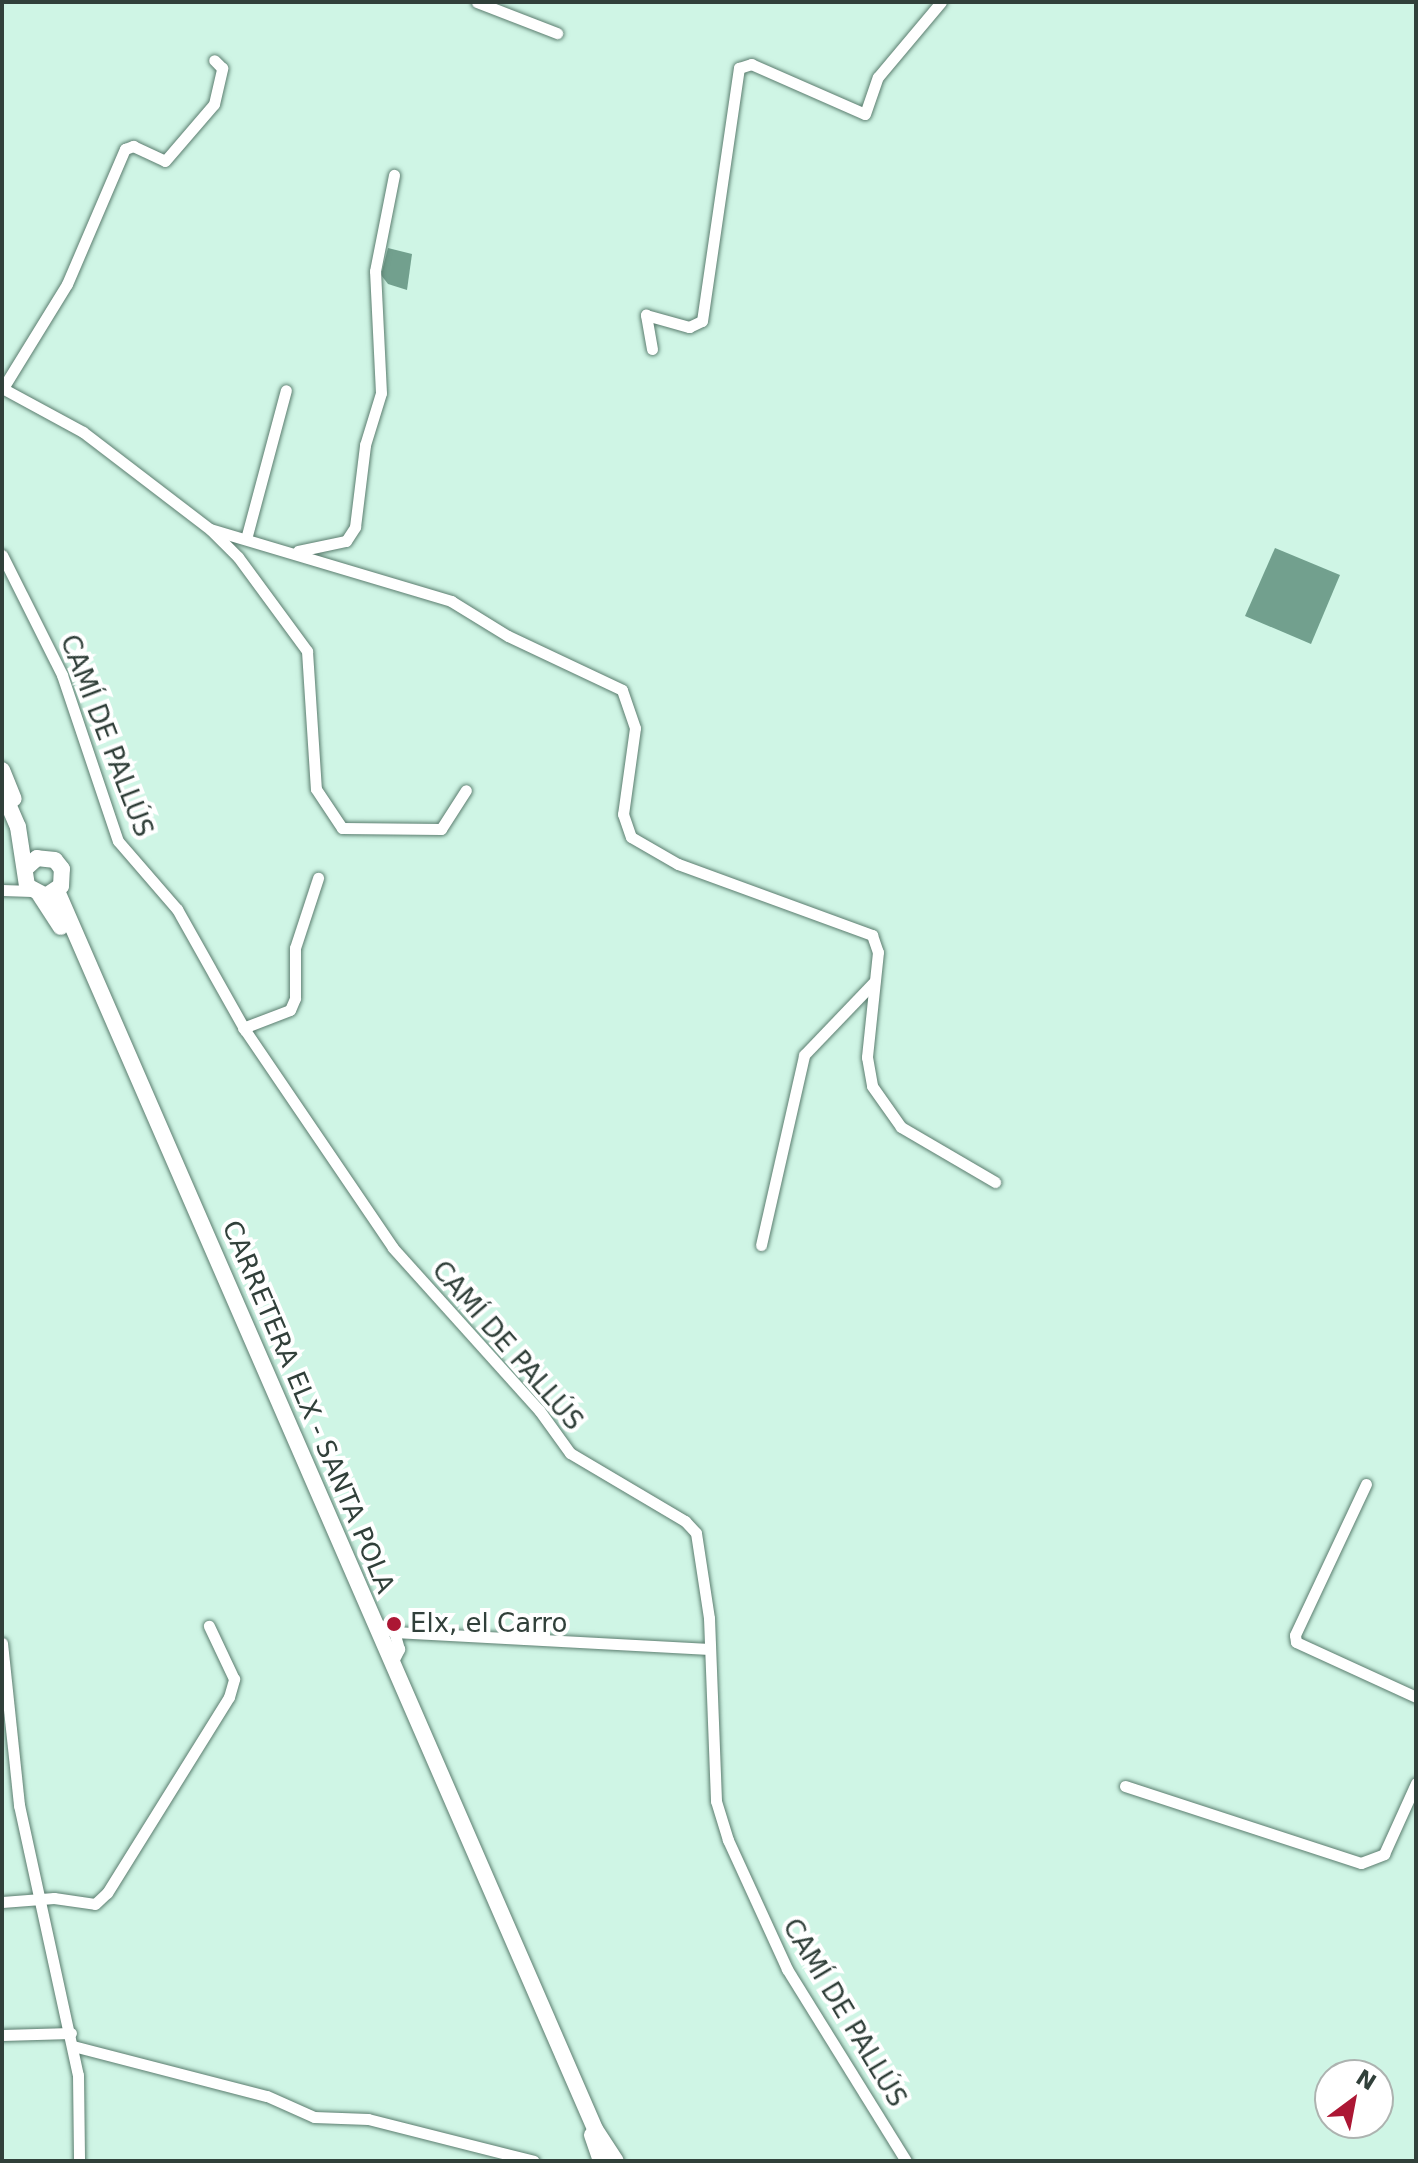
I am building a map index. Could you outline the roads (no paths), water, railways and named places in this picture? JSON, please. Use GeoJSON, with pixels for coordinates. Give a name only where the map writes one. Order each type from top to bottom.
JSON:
{"type":"FeatureCollection","features":[{"type":"Feature","properties":{"kind":"main road"},"geometry":{"type":"LineString","coordinates":[[2,770],[31,841],[43,857],[28,885],[57,891]]}},
{"type":"Feature","properties":{"kind":"main road","name":"CARRETERA ELX - SANTA POLA"},"geometry":{"type":"LineString","coordinates":[[2,790],[18,827],[28,885],[78,963],[601,2161]]}},
{"type":"Feature","properties":{"kind":"main road","name":"CARRETERA ELX - SANTA POLA"},"geometry":{"type":"LineString","coordinates":[[43,857],[62,869],[57,891],[595,2129],[616,2161]]}},
{"type":"Feature","properties":{"kind":"street"},"geometry":{"type":"LineString","coordinates":[[477,2],[557,33]]}},
{"type":"Feature","properties":{"kind":"street"},"geometry":{"type":"LineString","coordinates":[[652,349],[646,315],[689,327],[702,321],[739,68],[751,64],[865,114],[878,77],[941,2]]}},
{"type":"Feature","properties":{"kind":"street"},"geometry":{"type":"LineString","coordinates":[[214,60],[222,68],[214,104],[165,161],[133,146],[125,149],[67,284],[2,388],[83,432],[210,529],[238,557],[307,651],[316,789],[342,828],[441,829],[466,790]]}},
{"type":"Feature","properties":{"kind":"street"},"geometry":{"type":"LineString","coordinates":[[290,552],[332,547],[346,541],[355,527],[365,445],[381,393],[375,271],[394,175]]}},
{"type":"Feature","properties":{"kind":"street"},"geometry":{"type":"LineString","coordinates":[[246,539],[286,390]]}},
{"type":"Feature","properties":{"kind":"street"},"geometry":{"type":"LineString","coordinates":[[210,529],[290,552],[357,577],[451,601],[508,636],[622,690],[635,728],[623,814],[631,837],[678,864],[872,935],[878,952],[867,1057],[872,1086],[883,1108],[918,1140],[995,1182]]}},
{"type":"Feature","properties":{"kind":"street","name":"CAMÍ DE PALLÚS"},"geometry":{"type":"LineString","coordinates":[[2,555],[62,675],[118,841],[177,909],[243,1028],[393,1248],[539,1410],[555,1437],[570,1453],[685,1521],[696,1533],[703,1552],[710,1649],[713,1769],[728,1840],[787,1969],[906,2161]]}},
{"type":"Feature","properties":{"kind":"street"},"geometry":{"type":"LineString","coordinates":[[243,1028],[290,1010],[295,998],[295,948],[318,878]]}},
{"type":"Feature","properties":{"kind":"street"},"geometry":{"type":"LineString","coordinates":[[2,890],[28,885]]}},
{"type":"Feature","properties":{"kind":"street"},"geometry":{"type":"LineString","coordinates":[[761,1245],[804,1055],[875,981]]}},
{"type":"Feature","properties":{"kind":"street"},"geometry":{"type":"LineString","coordinates":[[1366,1484],[1295,1635],[1296,1642],[1416,1697]]}},
{"type":"Feature","properties":{"kind":"street"},"geometry":{"type":"LineString","coordinates":[[375,1623],[394,1632],[710,1649]]}},
{"type":"Feature","properties":{"kind":"street"},"geometry":{"type":"LineString","coordinates":[[2,1902],[40,1900],[95,1904],[107,1893],[215,1727],[234,1679],[209,1626]]}},
{"type":"Feature","properties":{"kind":"street"},"geometry":{"type":"LineString","coordinates":[[392,1663],[399,1649],[394,1632]]}},
{"type":"Feature","properties":{"kind":"street"},"geometry":{"type":"LineString","coordinates":[[2,1643],[19,1805],[73,2046],[81,2107],[79,2161]]}},
{"type":"Feature","properties":{"kind":"street"},"geometry":{"type":"LineString","coordinates":[[1125,1786],[1361,1863],[1384,1854],[1416,1783]]}},
{"type":"Feature","properties":{"kind":"street"},"geometry":{"type":"LineString","coordinates":[[2,2035],[71,2033]]}},
{"type":"Feature","properties":{"kind":"street"},"geometry":{"type":"LineString","coordinates":[[73,2046],[267,2096],[314,2117],[368,2119],[534,2161]]}},
{"type":"Feature","properties":{"kind":"place","name":"Elx, el Carro"},"geometry":{"type":"Point","coordinates":[394,1624]}}]}
